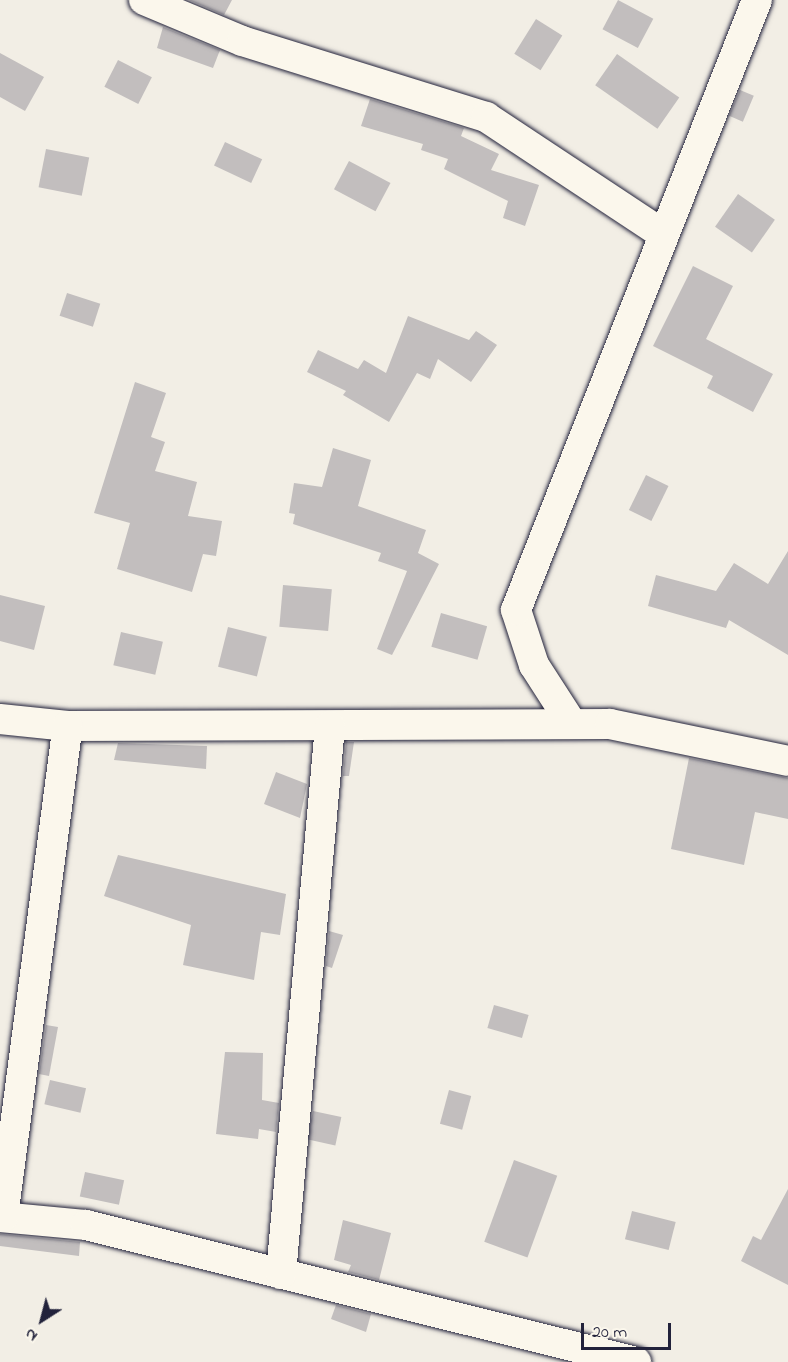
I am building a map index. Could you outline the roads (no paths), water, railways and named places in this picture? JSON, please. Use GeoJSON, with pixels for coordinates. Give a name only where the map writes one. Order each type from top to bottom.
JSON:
{"type":"FeatureCollection","features":[{"type":"Feature","properties":{"kind":"street"},"geometry":{"type":"LineString","coordinates":[[144,0],[242,41],[486,117],[661,233]]}},
{"type":"Feature","properties":{"kind":"street"},"geometry":{"type":"LineString","coordinates":[[572,724],[534,665],[516,610],[661,233],[757,0]]}},
{"type":"Feature","properties":{"kind":"street"},"geometry":{"type":"LineString","coordinates":[[0,719],[68,726],[610,724],[788,761]]}},
{"type":"Feature","properties":{"kind":"street"},"geometry":{"type":"LineString","coordinates":[[68,726],[1,1217],[86,1225],[636,1362]]}},
{"type":"Feature","properties":{"kind":"street"},"geometry":{"type":"LineString","coordinates":[[280,1274],[330,726]]}}]}
